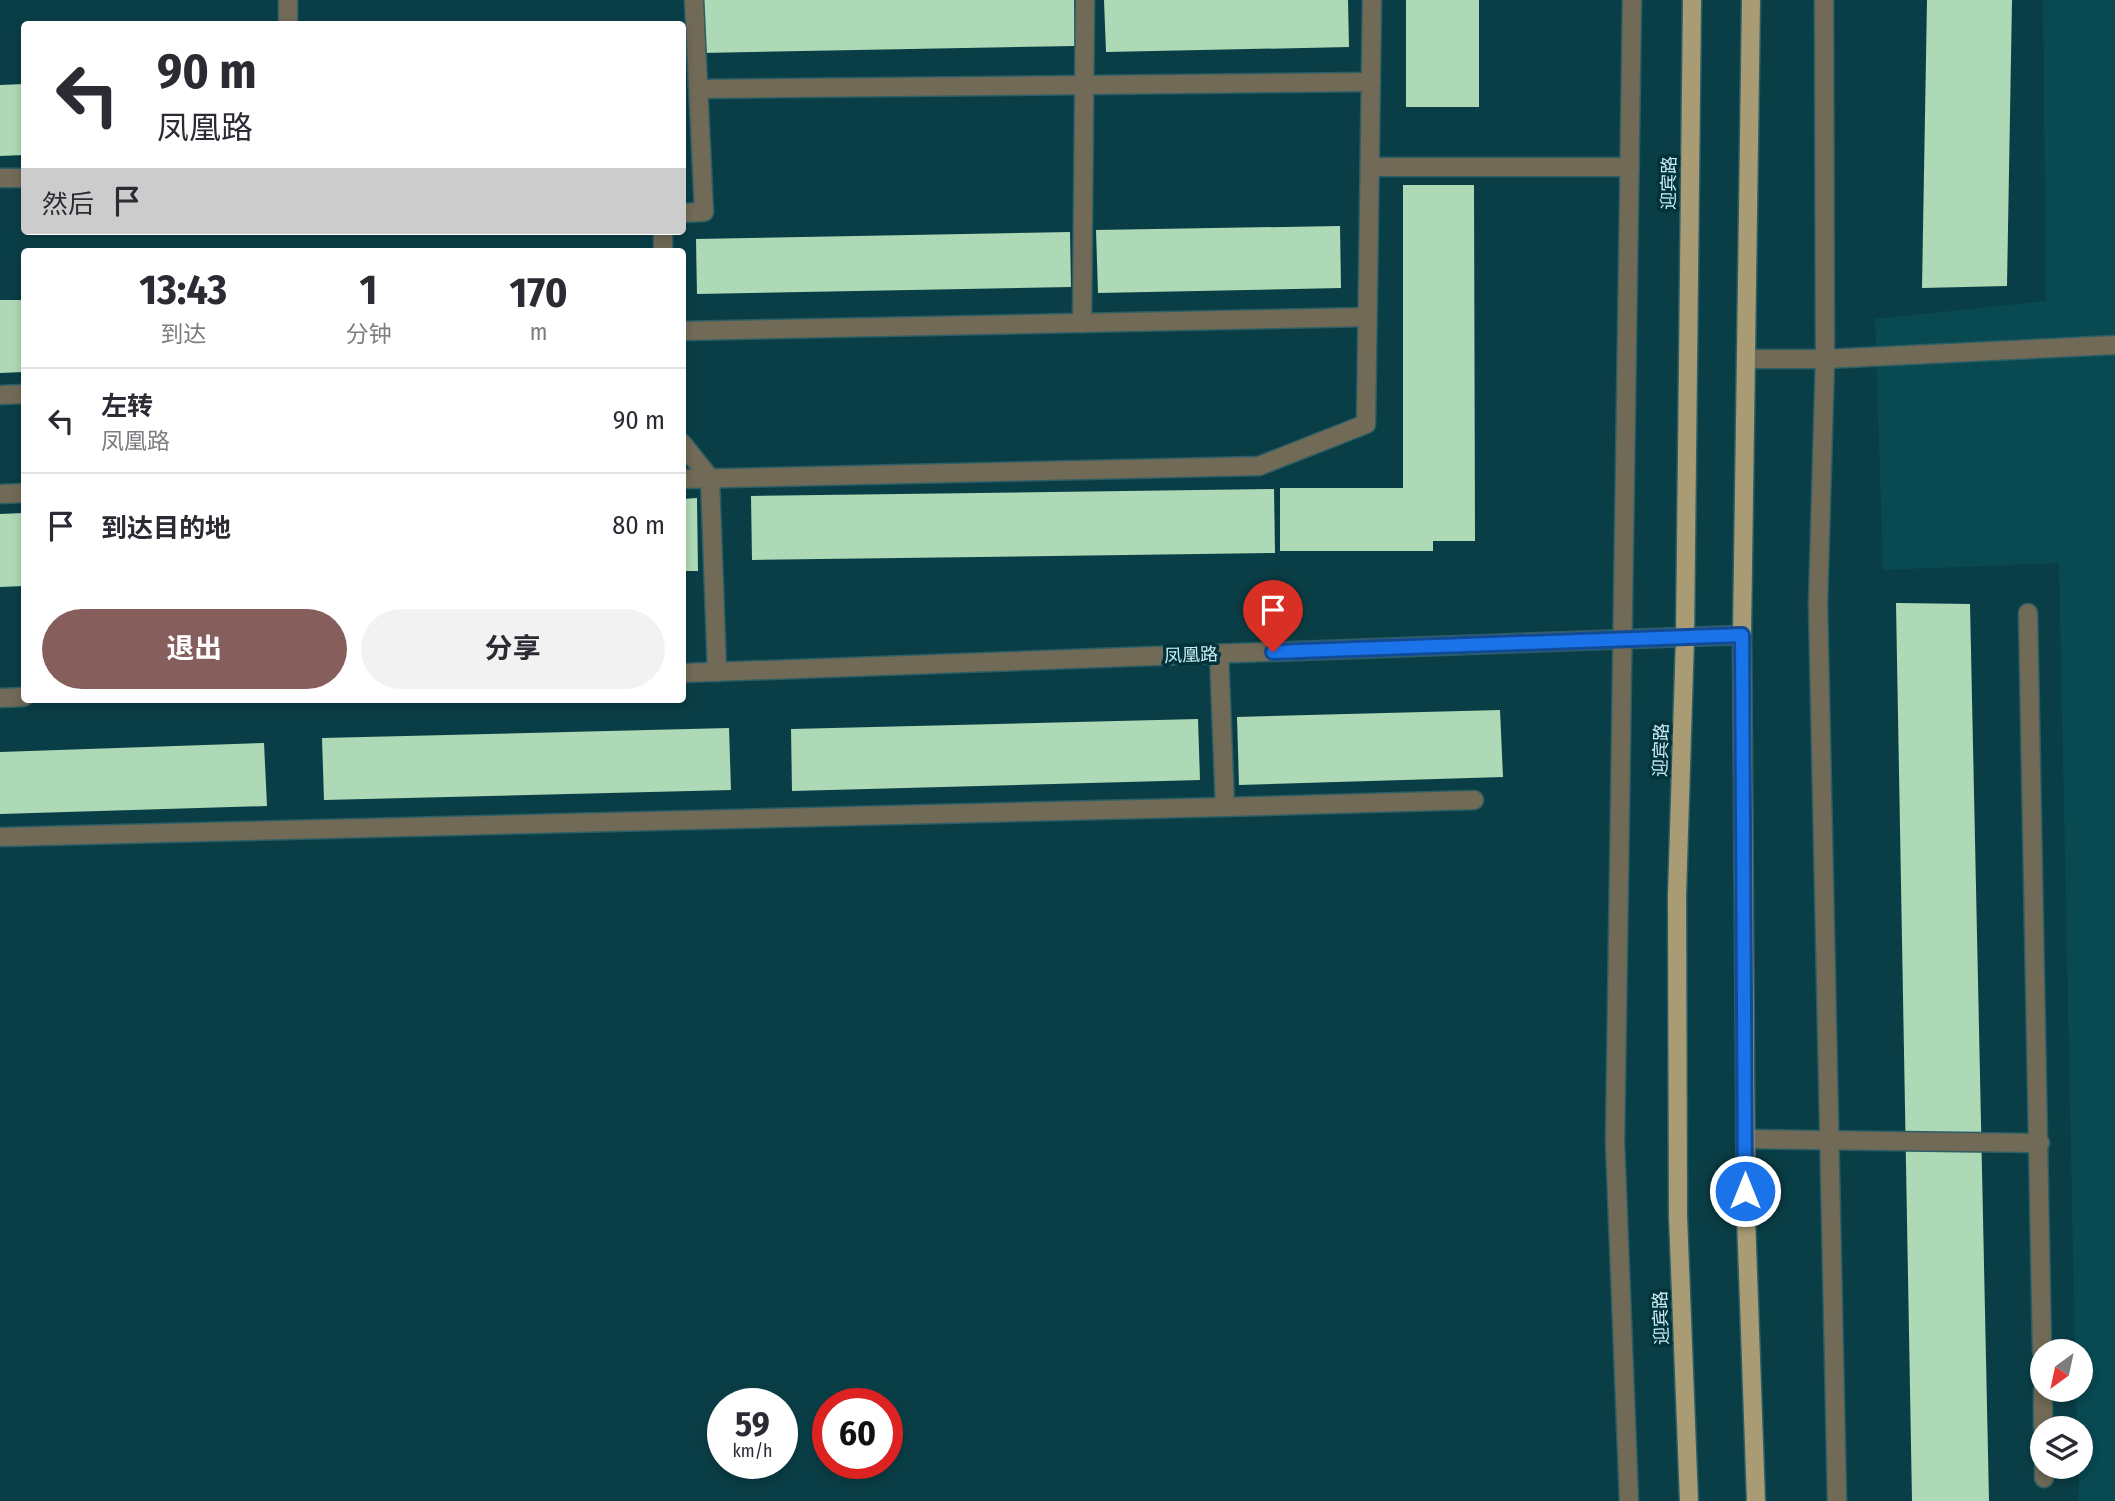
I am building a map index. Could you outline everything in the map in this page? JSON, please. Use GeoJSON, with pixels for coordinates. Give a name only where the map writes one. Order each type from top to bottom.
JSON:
{"type":"FeatureCollection","features":[{"type":"Feature","properties":{"kind":"main road","name":"迎宾路"},"geometry":{"type":"LineString","coordinates":[[1689,1501],[1678,1202],[1677,896],[1685,637],[1692,0]]}},
{"type":"Feature","properties":{"kind":"main road"},"geometry":{"type":"LineString","coordinates":[[1751,0],[1742,635],[1745,1139],[1756,1501]]}},
{"type":"Feature","properties":{"kind":"street"},"geometry":{"type":"LineString","coordinates":[[288,0],[288,21]]}},
{"type":"Feature","properties":{"kind":"street"},"geometry":{"type":"LineString","coordinates":[[686,212],[704,212],[694,0]]}},
{"type":"Feature","properties":{"kind":"street"},"geometry":{"type":"LineString","coordinates":[[1083,323],[1085,0]]}},
{"type":"Feature","properties":{"kind":"street"},"geometry":{"type":"LineString","coordinates":[[686,479],[1259,466],[1366,424],[1372,0]]}},
{"type":"Feature","properties":{"kind":"street"},"geometry":{"type":"LineString","coordinates":[[1629,1501],[1615,1142],[1632,0]]}},
{"type":"Feature","properties":{"kind":"street"},"geometry":{"type":"LineString","coordinates":[[1824,0],[1825,359],[1818,603],[1837,1501]]}},
{"type":"Feature","properties":{"kind":"street"},"geometry":{"type":"LineString","coordinates":[[699,89],[1371,82]]}},
{"type":"Feature","properties":{"kind":"street"},"geometry":{"type":"LineString","coordinates":[[1370,167],[1630,167]]}},
{"type":"Feature","properties":{"kind":"street"},"geometry":{"type":"LineString","coordinates":[[0,178],[21,178]]}},
{"type":"Feature","properties":{"kind":"street"},"geometry":{"type":"LineString","coordinates":[[686,331],[1367,317]]}},
{"type":"Feature","properties":{"kind":"street"},"geometry":{"type":"LineString","coordinates":[[1746,359],[1825,359],[2115,345]]}},
{"type":"Feature","properties":{"kind":"street"},"geometry":{"type":"LineString","coordinates":[[0,395],[21,394]]}},
{"type":"Feature","properties":{"kind":"street"},"geometry":{"type":"LineString","coordinates":[[686,448],[710,478],[717,672]]}},
{"type":"Feature","properties":{"kind":"street"},"geometry":{"type":"LineString","coordinates":[[0,494],[21,493]]}},
{"type":"Feature","properties":{"kind":"street"},"geometry":{"type":"LineString","coordinates":[[2028,614],[2042,1339]]}},
{"type":"Feature","properties":{"kind":"street","name":"凤凰路"},"geometry":{"type":"LineString","coordinates":[[686,673],[1742,635]]}},
{"type":"Feature","properties":{"kind":"street"},"geometry":{"type":"LineString","coordinates":[[1219,654],[1225,807]]}},
{"type":"Feature","properties":{"kind":"street"},"geometry":{"type":"LineString","coordinates":[[0,698],[21,697]]}},
{"type":"Feature","properties":{"kind":"street"},"geometry":{"type":"LineString","coordinates":[[0,837],[1474,800]]}},
{"type":"Feature","properties":{"kind":"street"},"geometry":{"type":"LineString","coordinates":[[1745,1139],[2040,1143]]}},
{"type":"Feature","properties":{"kind":"shaded area"},"geometry":{"type":"Polygon","coordinates":[[[2043,0],[2115,0],[2115,1501],[2078,1501],[2079,1479],[2093,1479],[2093,1416],[2077,1416],[2076,1402],[2093,1402],[2093,1339],[2075,1339],[2059,563],[1883,570],[1875,319],[2046,301],[2043,0]]]}},
{"type":"Feature","properties":{"kind":"building"},"geometry":{"type":"Polygon","coordinates":[[[700,0],[1074,0],[1075,46],[701,53],[700,0]]]}},
{"type":"Feature","properties":{"kind":"building"},"geometry":{"type":"Polygon","coordinates":[[[1104,0],[1348,0],[1349,47],[1106,52],[1104,0]]]}},
{"type":"Feature","properties":{"kind":"building"},"geometry":{"type":"Polygon","coordinates":[[[1406,0],[1479,0],[1479,107],[1406,107],[1406,0]]]}},
{"type":"Feature","properties":{"kind":"building"},"geometry":{"type":"Polygon","coordinates":[[[1927,0],[2012,0],[2007,286],[1922,288],[1927,0]]]}},
{"type":"Feature","properties":{"kind":"building"},"geometry":{"type":"Polygon","coordinates":[[[21,84],[21,155],[0,156],[0,85],[21,84]]]}},
{"type":"Feature","properties":{"kind":"building"},"geometry":{"type":"Polygon","coordinates":[[[1403,185],[1474,185],[1475,541],[1433,541],[1433,551],[1280,551],[1280,488],[1403,488],[1403,185]]]}},
{"type":"Feature","properties":{"kind":"building"},"geometry":{"type":"Polygon","coordinates":[[[1340,226],[1341,288],[1098,293],[1096,230],[1340,226]]]}},
{"type":"Feature","properties":{"kind":"building"},"geometry":{"type":"Polygon","coordinates":[[[1070,232],[1071,287],[697,294],[696,239],[1070,232]]]}},
{"type":"Feature","properties":{"kind":"building"},"geometry":{"type":"Polygon","coordinates":[[[0,300],[21,300],[21,372],[0,373],[0,300]]]}},
{"type":"Feature","properties":{"kind":"building"},"geometry":{"type":"Polygon","coordinates":[[[1274,489],[1275,553],[752,560],[751,496],[1274,489]]]}},
{"type":"Feature","properties":{"kind":"building"},"geometry":{"type":"Polygon","coordinates":[[[697,498],[698,571],[686,571],[686,499],[697,498]]]}},
{"type":"Feature","properties":{"kind":"building"},"geometry":{"type":"Polygon","coordinates":[[[21,513],[21,586],[0,587],[0,514],[21,513]]]}},
{"type":"Feature","properties":{"kind":"building"},"geometry":{"type":"Polygon","coordinates":[[[1896,603],[1970,604],[1989,1501],[1912,1501],[1896,603]]]}},
{"type":"Feature","properties":{"kind":"building"},"geometry":{"type":"Polygon","coordinates":[[[1500,710],[1503,777],[1239,785],[1237,717],[1500,710]]]}},
{"type":"Feature","properties":{"kind":"building"},"geometry":{"type":"Polygon","coordinates":[[[1198,719],[1200,780],[792,791],[791,729],[1198,719]]]}},
{"type":"Feature","properties":{"kind":"building"},"geometry":{"type":"Polygon","coordinates":[[[729,728],[731,790],[324,800],[322,738],[729,728]]]}},
{"type":"Feature","properties":{"kind":"building"},"geometry":{"type":"Polygon","coordinates":[[[264,743],[267,806],[0,814],[0,752],[264,743]]]}},
{"type":"Feature","properties":{"kind":"route"},"geometry":{"type":"LineString","coordinates":[[1273,652],[1742,635],[1745,1191]]}}]}
